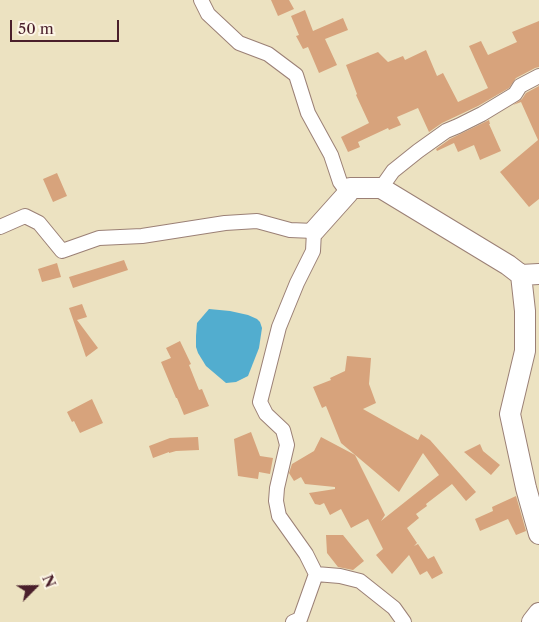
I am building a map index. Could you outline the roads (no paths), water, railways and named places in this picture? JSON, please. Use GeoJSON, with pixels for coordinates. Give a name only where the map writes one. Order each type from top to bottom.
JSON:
{"type":"FeatureCollection","features":[{"type":"Feature","properties":{"kind":"street"},"geometry":{"type":"LineString","coordinates":[[200,0],[208,14],[239,43],[268,54],[296,75],[308,113],[331,155],[340,182],[348,193]]}},
{"type":"Feature","properties":{"kind":"street"},"geometry":{"type":"LineString","coordinates":[[381,188],[393,172],[446,131],[482,114],[515,94],[520,86],[539,76]]}},
{"type":"Feature","properties":{"kind":"street"},"geometry":{"type":"LineString","coordinates":[[293,622],[300,619],[316,574],[306,554],[279,516],[276,501],[277,488],[287,445],[283,430],[266,414],[260,402],[279,327],[297,283],[313,251],[314,231],[348,193],[350,188],[381,188],[508,265],[530,275],[525,311],[525,351],[510,414],[526,488],[539,534]]}},
{"type":"Feature","properties":{"kind":"street"},"geometry":{"type":"LineString","coordinates":[[0,227],[26,216],[39,223],[62,251],[99,238],[142,236],[226,223],[257,221],[290,230],[314,231]]}},
{"type":"Feature","properties":{"kind":"street"},"geometry":{"type":"LineString","coordinates":[[316,574],[340,576],[360,581],[394,608],[404,622]]}},
{"type":"Feature","properties":{"kind":"street"},"geometry":{"type":"LineString","coordinates":[[532,622],[539,613]]}},
{"type":"Feature","properties":{"kind":"water"},"geometry":{"type":"Polygon","coordinates":[[[209,309],[248,315],[260,322],[262,328],[259,348],[248,376],[236,382],[226,383],[206,366],[198,353],[196,347],[197,323],[209,309]]]}}]}
